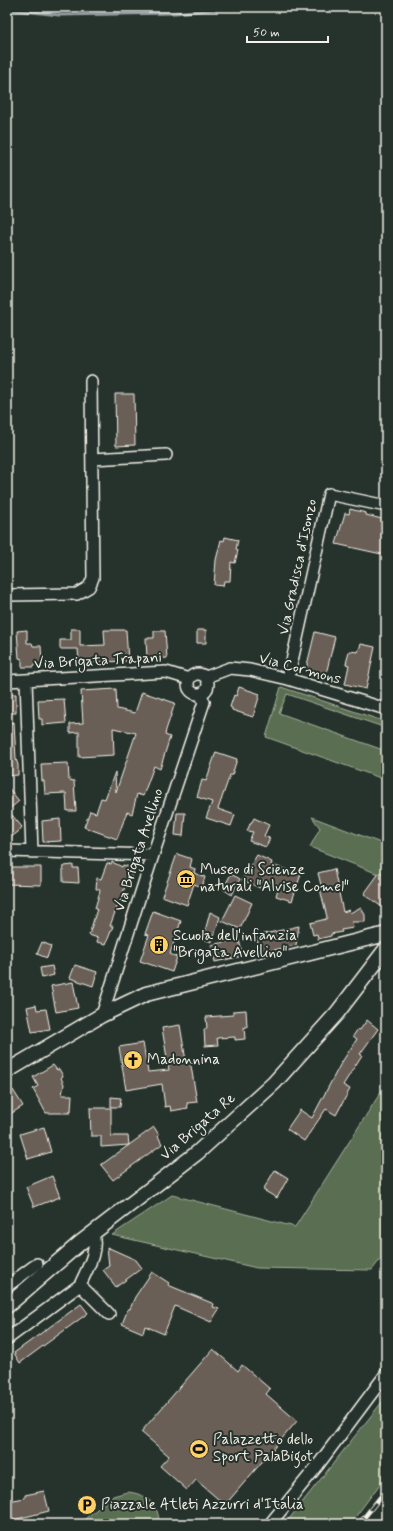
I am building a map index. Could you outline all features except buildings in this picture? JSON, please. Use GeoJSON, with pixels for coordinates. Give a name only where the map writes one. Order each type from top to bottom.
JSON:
{"type":"FeatureCollection","features":[{"type":"Feature","properties":{"kind":"main road"},"geometry":{"type":"LineString","coordinates":[[7,1071],[102,1015],[146,994],[386,934]]}},
{"type":"Feature","properties":{"kind":"main road","name":"Via Brigata Re"},"geometry":{"type":"LineString","coordinates":[[7,1306],[93,1233],[197,1153],[274,1083],[337,1013],[386,949]]}},
{"type":"Feature","properties":{"kind":"street"},"geometry":{"type":"LineString","coordinates":[[7,595],[77,594],[89,587],[93,578],[91,381]]}},
{"type":"Feature","properties":{"kind":"street"},"geometry":{"type":"LineString","coordinates":[[92,459],[166,455]]}},
{"type":"Feature","properties":{"kind":"street","name":"Via Gradisca d'Isonzo"},"geometry":{"type":"LineString","coordinates":[[288,679],[329,494],[386,506]]}},
{"type":"Feature","properties":{"kind":"street","name":"Via Cormons"},"geometry":{"type":"LineString","coordinates":[[206,677],[230,668],[250,670],[288,679],[386,709]]}},
{"type":"Feature","properties":{"kind":"street","name":"Via Brigata Trapani"},"geometry":{"type":"LineString","coordinates":[[7,681],[166,672],[189,679],[195,674],[200,674],[206,677]]}},
{"type":"Feature","properties":{"kind":"street"},"geometry":{"type":"LineString","coordinates":[[189,679],[188,687],[190,690],[196,695],[201,695],[208,690],[209,686],[206,677]]}},
{"type":"Feature","properties":{"kind":"street"},"geometry":{"type":"LineString","coordinates":[[26,680],[32,852]]}},
{"type":"Feature","properties":{"kind":"street","name":"Via Brigata Avellino"},"geometry":{"type":"LineString","coordinates":[[102,1015],[204,702],[201,695]]}},
{"type":"Feature","properties":{"kind":"street"},"geometry":{"type":"LineString","coordinates":[[7,851],[153,855]]}},
{"type":"Feature","properties":{"kind":"street"},"geometry":{"type":"LineString","coordinates":[[7,1339],[80,1285],[90,1263],[96,1244],[93,1233]]}},
{"type":"Feature","properties":{"kind":"street"},"geometry":{"type":"LineString","coordinates":[[7,1286],[37,1264]]}},
{"type":"Feature","properties":{"kind":"street"},"geometry":{"type":"LineString","coordinates":[[80,1285],[109,1314]]}},
{"type":"Feature","properties":{"kind":"street"},"geometry":{"type":"LineString","coordinates":[[270,1524],[318,1465],[386,1374]]}},
{"type":"Feature","properties":{"kind":"green space"},"geometry":{"type":"Polygon","coordinates":[[[281,687],[386,722],[386,728],[287,694],[279,713],[386,751],[386,780],[266,737],[281,687]]]}},
{"type":"Feature","properties":{"kind":"green space"},"geometry":{"type":"Polygon","coordinates":[[[312,817],[386,845],[386,877],[310,847],[320,828],[312,817]]]}},
{"type":"Feature","properties":{"kind":"green space"},"geometry":{"type":"Polygon","coordinates":[[[386,1084],[386,1252],[372,1270],[257,1268],[112,1235],[172,1195],[295,1227],[386,1084]]]}},
{"type":"Feature","properties":{"kind":"green space"},"geometry":{"type":"Polygon","coordinates":[[[386,1397],[386,1476],[350,1524],[285,1524],[386,1397]]]}},
{"type":"Feature","properties":{"kind":"green space"},"geometry":{"type":"Polygon","coordinates":[[[127,1492],[140,1495],[150,1501],[157,1511],[159,1524],[79,1524],[113,1496],[127,1492]]]}},
{"type":"Feature","properties":{"kind":"waterway"},"geometry":{"type":"LineString","coordinates":[[7,9],[59,15],[175,13],[241,7]]}},
{"type":"Feature","properties":{"kind":"railway"},"geometry":{"type":"LineString","coordinates":[[359,1524],[386,1490]]}},
{"type":"Feature","properties":{"kind":"place","name":"Museo di Scienze naturali \"Alvise Comel\""},"geometry":{"type":"Point","coordinates":[186,879]}},
{"type":"Feature","properties":{"kind":"place","name":"Scuola dell'infanzia \"Brigata Avellino\""},"geometry":{"type":"Point","coordinates":[159,945]}},
{"type":"Feature","properties":{"kind":"place","name":"Madonnina"},"geometry":{"type":"Point","coordinates":[133,1060]}},
{"type":"Feature","properties":{"kind":"place","name":"Palazzetto dello Sport PalaBigot"},"geometry":{"type":"Point","coordinates":[199,1449]}},
{"type":"Feature","properties":{"kind":"place","name":"Piazzale Atleti Azzurri d'Italia"},"geometry":{"type":"Point","coordinates":[87,1505]}}]}
